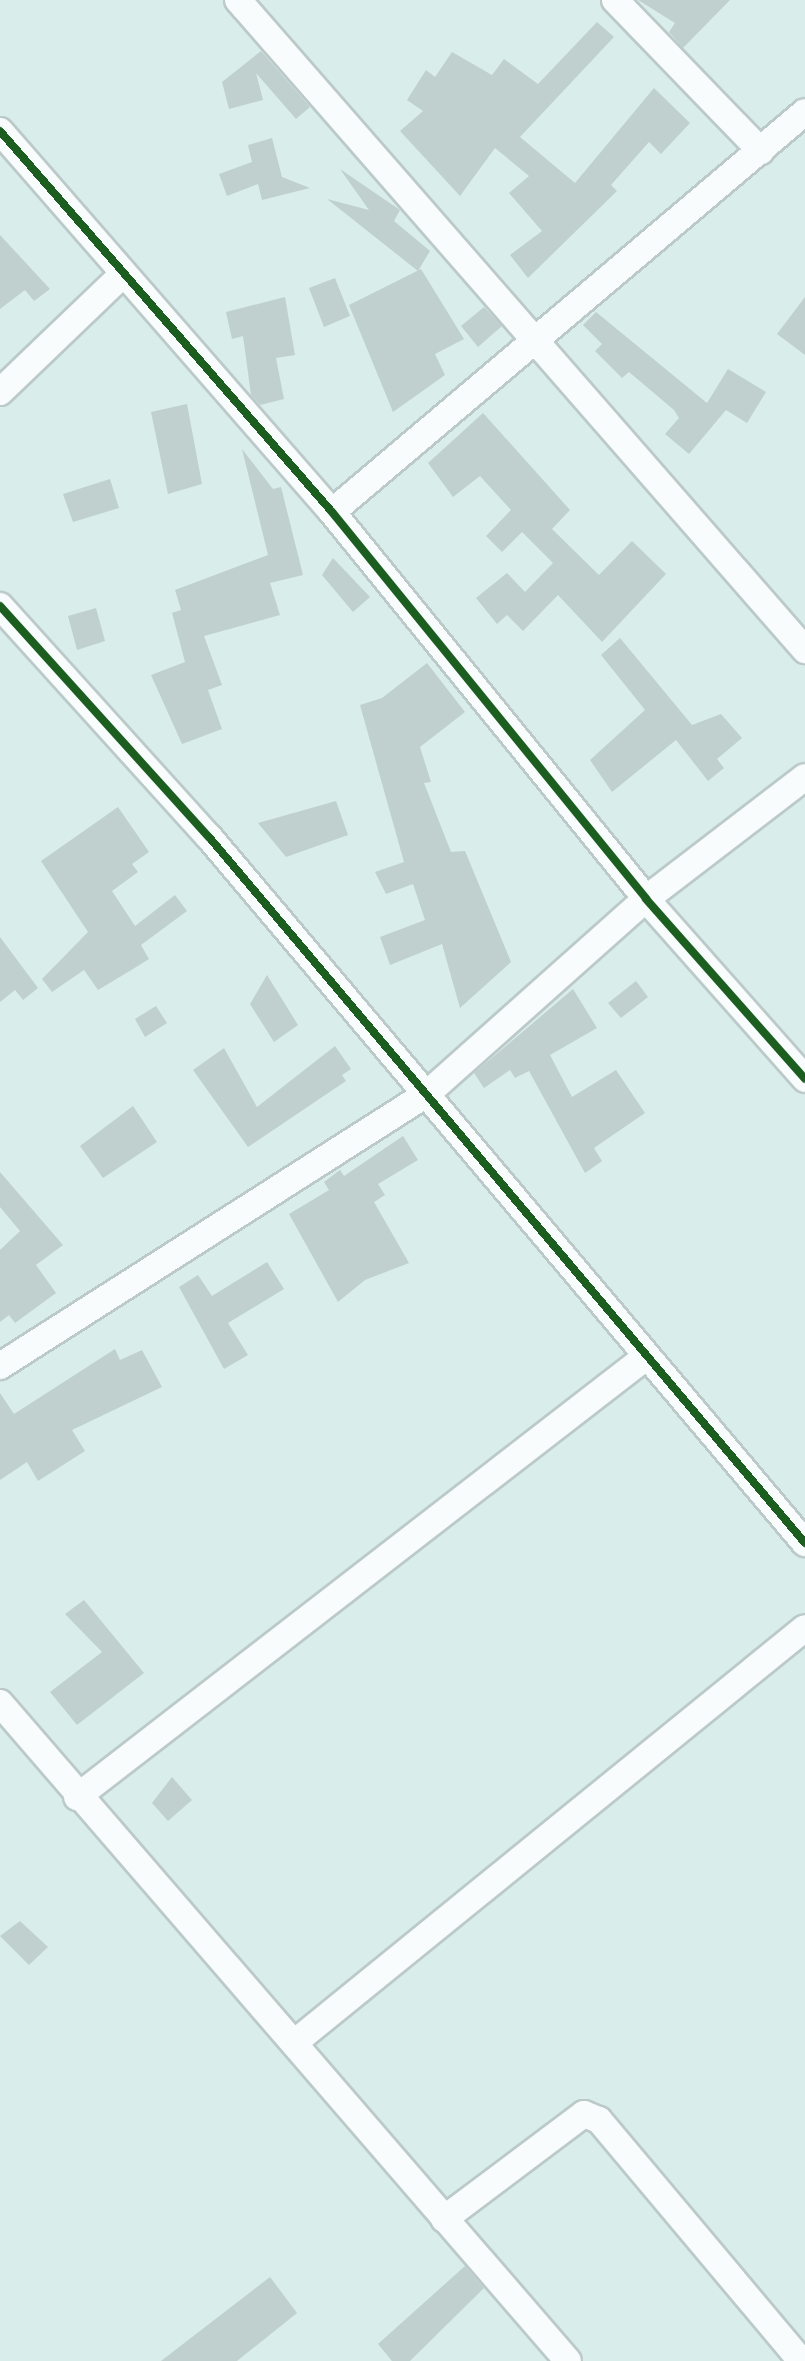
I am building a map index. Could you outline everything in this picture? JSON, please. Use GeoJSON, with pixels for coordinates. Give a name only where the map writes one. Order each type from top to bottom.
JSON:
{"type":"FeatureCollection","features":[{"type":"Feature","properties":{"kind":"street"},"geometry":{"type":"LineString","coordinates":[[238,0],[540,339],[805,650]]}},
{"type":"Feature","properties":{"kind":"street"},"geometry":{"type":"LineString","coordinates":[[615,0],[761,151]]}},
{"type":"Feature","properties":{"kind":"street"},"geometry":{"type":"LineString","coordinates":[[332,512],[805,112]]}},
{"type":"Feature","properties":{"kind":"street"},"geometry":{"type":"LineString","coordinates":[[0,131],[332,512],[646,899],[805,1079]]}},
{"type":"Feature","properties":{"kind":"street"},"geometry":{"type":"LineString","coordinates":[[0,392],[123,274]]}},
{"type":"Feature","properties":{"kind":"street"},"geometry":{"type":"LineString","coordinates":[[0,606],[428,1093],[643,1359],[805,1543]]}},
{"type":"Feature","properties":{"kind":"street"},"geometry":{"type":"LineString","coordinates":[[0,1366],[428,1093],[646,899],[805,777]]}},
{"type":"Feature","properties":{"kind":"street"},"geometry":{"type":"LineString","coordinates":[[77,1797],[643,1359]]}},
{"type":"Feature","properties":{"kind":"street"},"geometry":{"type":"LineString","coordinates":[[294,2043],[805,1628]]}},
{"type":"Feature","properties":{"kind":"street"},"geometry":{"type":"LineString","coordinates":[[0,1703],[77,1797],[568,2361]]}},
{"type":"Feature","properties":{"kind":"street"},"geometry":{"type":"LineString","coordinates":[[444,2219],[584,2114],[599,2120],[801,2361]]}},
{"type":"Feature","properties":{"kind":"building"},"geometry":{"type":"Polygon","coordinates":[[[638,0],[730,0],[683,48],[669,32],[675,23],[638,0]]]}},
{"type":"Feature","properties":{"kind":"building"},"geometry":{"type":"Polygon","coordinates":[[[597,22],[614,37],[520,137],[575,183],[654,88],[690,123],[661,154],[649,142],[611,185],[617,191],[528,278],[510,255],[542,231],[509,193],[529,176],[495,148],[460,196],[400,131],[423,111],[407,100],[426,70],[435,77],[452,52],[492,75],[504,59],[538,84],[597,22]]]}},
{"type":"Feature","properties":{"kind":"building"},"geometry":{"type":"Polygon","coordinates":[[[261,51],[310,107],[296,119],[256,73],[263,100],[229,109],[222,82],[261,51]]]}},
{"type":"Feature","properties":{"kind":"building"},"geometry":{"type":"Polygon","coordinates":[[[272,138],[282,177],[310,188],[262,200],[258,184],[227,196],[219,174],[252,162],[248,145],[272,138]]]}},
{"type":"Feature","properties":{"kind":"building"},"geometry":{"type":"Polygon","coordinates":[[[340,169],[400,210],[394,221],[430,251],[418,271],[327,199],[369,210],[340,169]]]}},
{"type":"Feature","properties":{"kind":"building"},"geometry":{"type":"Polygon","coordinates":[[[0,235],[50,289],[34,301],[25,290],[0,309],[0,235]]]}},
{"type":"Feature","properties":{"kind":"building"},"geometry":{"type":"Polygon","coordinates":[[[421,269],[464,339],[435,354],[445,375],[393,412],[349,305],[421,269]]]}},
{"type":"Feature","properties":{"kind":"building"},"geometry":{"type":"Polygon","coordinates":[[[335,278],[350,316],[324,327],[309,288],[335,278]]]}},
{"type":"Feature","properties":{"kind":"building"},"geometry":{"type":"Polygon","coordinates":[[[285,297],[295,355],[276,358],[284,399],[260,405],[251,395],[243,336],[232,339],[226,312],[285,297]]]}},
{"type":"Feature","properties":{"kind":"building"},"geometry":{"type":"Polygon","coordinates":[[[805,297],[805,355],[777,334],[805,297]]]}},
{"type":"Feature","properties":{"kind":"building"},"geometry":{"type":"Polygon","coordinates":[[[484,307],[502,326],[478,347],[461,326],[484,307]]]}},
{"type":"Feature","properties":{"kind":"building"},"geometry":{"type":"Polygon","coordinates":[[[596,312],[707,403],[728,369],[766,392],[747,423],[726,410],[689,454],[665,434],[679,418],[674,410],[629,372],[622,378],[595,351],[602,344],[583,325],[596,312]]]}},
{"type":"Feature","properties":{"kind":"building"},"geometry":{"type":"Polygon","coordinates":[[[187,404],[202,484],[168,494],[151,412],[187,404]]]}},
{"type":"Feature","properties":{"kind":"building"},"geometry":{"type":"Polygon","coordinates":[[[483,413],[570,510],[552,529],[599,575],[632,541],[666,574],[602,642],[558,595],[523,631],[507,615],[497,624],[476,598],[507,573],[525,592],[553,563],[522,532],[502,552],[486,536],[511,510],[480,476],[453,497],[428,463],[483,413]]]}},
{"type":"Feature","properties":{"kind":"building"},"geometry":{"type":"Polygon","coordinates":[[[242,449],[273,489],[281,487],[303,575],[270,583],[280,615],[204,636],[222,685],[208,690],[222,729],[182,744],[151,675],[185,662],[172,613],[181,610],[175,590],[268,555],[242,449]]]}},
{"type":"Feature","properties":{"kind":"building"},"geometry":{"type":"Polygon","coordinates":[[[110,479],[119,508],[73,522],[63,494],[110,479]]]}},
{"type":"Feature","properties":{"kind":"building"},"geometry":{"type":"Polygon","coordinates":[[[333,558],[370,597],[353,612],[322,575],[333,558]]]}},
{"type":"Feature","properties":{"kind":"building"},"geometry":{"type":"Polygon","coordinates":[[[96,608],[105,641],[77,650],[68,616],[96,608]]]}},
{"type":"Feature","properties":{"kind":"building"},"geometry":{"type":"Polygon","coordinates":[[[620,638],[692,725],[721,714],[742,738],[717,759],[724,768],[708,781],[676,740],[612,792],[590,760],[645,710],[601,655],[620,638]]]}},
{"type":"Feature","properties":{"kind":"building"},"geometry":{"type":"Polygon","coordinates":[[[427,663],[465,712],[420,747],[431,782],[424,783],[451,852],[465,851],[511,962],[460,1008],[442,944],[390,965],[380,937],[425,920],[413,884],[386,894],[375,872],[404,862],[360,705],[382,698],[427,663]]]}},
{"type":"Feature","properties":{"kind":"building"},"geometry":{"type":"Polygon","coordinates":[[[336,801],[348,835],[286,857],[258,823],[336,801]]]}},
{"type":"Feature","properties":{"kind":"building"},"geometry":{"type":"Polygon","coordinates":[[[118,807],[149,852],[132,864],[138,872],[112,891],[135,926],[175,895],[187,911],[141,945],[149,959],[98,990],[84,970],[52,992],[42,979],[88,932],[41,861],[118,807]]]}},
{"type":"Feature","properties":{"kind":"building"},"geometry":{"type":"Polygon","coordinates":[[[0,937],[38,988],[23,1000],[15,990],[0,1002],[0,937]]]}},
{"type":"Feature","properties":{"kind":"building"},"geometry":{"type":"Polygon","coordinates":[[[267,975],[298,1025],[274,1042],[250,1004],[267,975]]]}},
{"type":"Feature","properties":{"kind":"building"},"geometry":{"type":"Polygon","coordinates":[[[636,981],[648,997],[621,1018],[608,1003],[636,981]]]}},
{"type":"Feature","properties":{"kind":"building"},"geometry":{"type":"Polygon","coordinates":[[[573,989],[597,1028],[550,1055],[572,1097],[616,1070],[645,1113],[594,1148],[602,1161],[585,1173],[529,1071],[515,1078],[510,1070],[484,1088],[474,1073],[573,989]]]}},
{"type":"Feature","properties":{"kind":"building"},"geometry":{"type":"Polygon","coordinates":[[[156,1006],[167,1023],[145,1037],[135,1019],[156,1006]]]}},
{"type":"Feature","properties":{"kind":"building"},"geometry":{"type":"Polygon","coordinates":[[[335,1046],[351,1069],[342,1075],[346,1081],[248,1147],[193,1070],[224,1048],[257,1107],[335,1046]]]}},
{"type":"Feature","properties":{"kind":"building"},"geometry":{"type":"Polygon","coordinates":[[[133,1106],[157,1142],[103,1178],[80,1146],[133,1106]]]}},
{"type":"Feature","properties":{"kind":"building"},"geometry":{"type":"Polygon","coordinates":[[[403,1136],[418,1160],[378,1184],[385,1195],[374,1202],[409,1263],[365,1280],[338,1302],[289,1214],[329,1190],[324,1182],[340,1170],[344,1176],[403,1136]]]}},
{"type":"Feature","properties":{"kind":"building"},"geometry":{"type":"Polygon","coordinates":[[[0,1172],[63,1245],[36,1265],[56,1293],[15,1323],[9,1315],[0,1322],[0,1250],[20,1231],[0,1207],[0,1172]]]}},
{"type":"Feature","properties":{"kind":"building"},"geometry":{"type":"Polygon","coordinates":[[[267,1262],[284,1289],[228,1323],[248,1355],[224,1369],[179,1287],[198,1275],[212,1296],[267,1262]]]}},
{"type":"Feature","properties":{"kind":"building"},"geometry":{"type":"Polygon","coordinates":[[[115,1349],[120,1360],[142,1350],[162,1387],[72,1430],[85,1451],[38,1481],[27,1462],[0,1480],[0,1393],[14,1414],[115,1349]]]}},
{"type":"Feature","properties":{"kind":"building"},"geometry":{"type":"Polygon","coordinates":[[[84,1600],[144,1673],[77,1725],[50,1692],[102,1652],[65,1614],[84,1600]]]}},
{"type":"Feature","properties":{"kind":"building"},"geometry":{"type":"Polygon","coordinates":[[[172,1777],[192,1800],[168,1821],[152,1803],[172,1777]]]}},
{"type":"Feature","properties":{"kind":"building"},"geometry":{"type":"Polygon","coordinates":[[[20,1921],[48,1947],[29,1965],[0,1936],[20,1921]]]}},
{"type":"Feature","properties":{"kind":"building"},"geometry":{"type":"Polygon","coordinates":[[[465,2266],[484,2288],[410,2361],[392,2361],[378,2344],[465,2266]]]}},
{"type":"Feature","properties":{"kind":"building"},"geometry":{"type":"Polygon","coordinates":[[[270,2277],[297,2313],[237,2361],[161,2361],[270,2277]]]}},
{"type":"Feature","properties":{"kind":"cycle path"},"geometry":{"type":"LineString","coordinates":[[0,131],[332,512],[646,899],[805,1079]]}},
{"type":"Feature","properties":{"kind":"cycle path"},"geometry":{"type":"LineString","coordinates":[[0,606],[209,837],[805,1543]]}}]}
